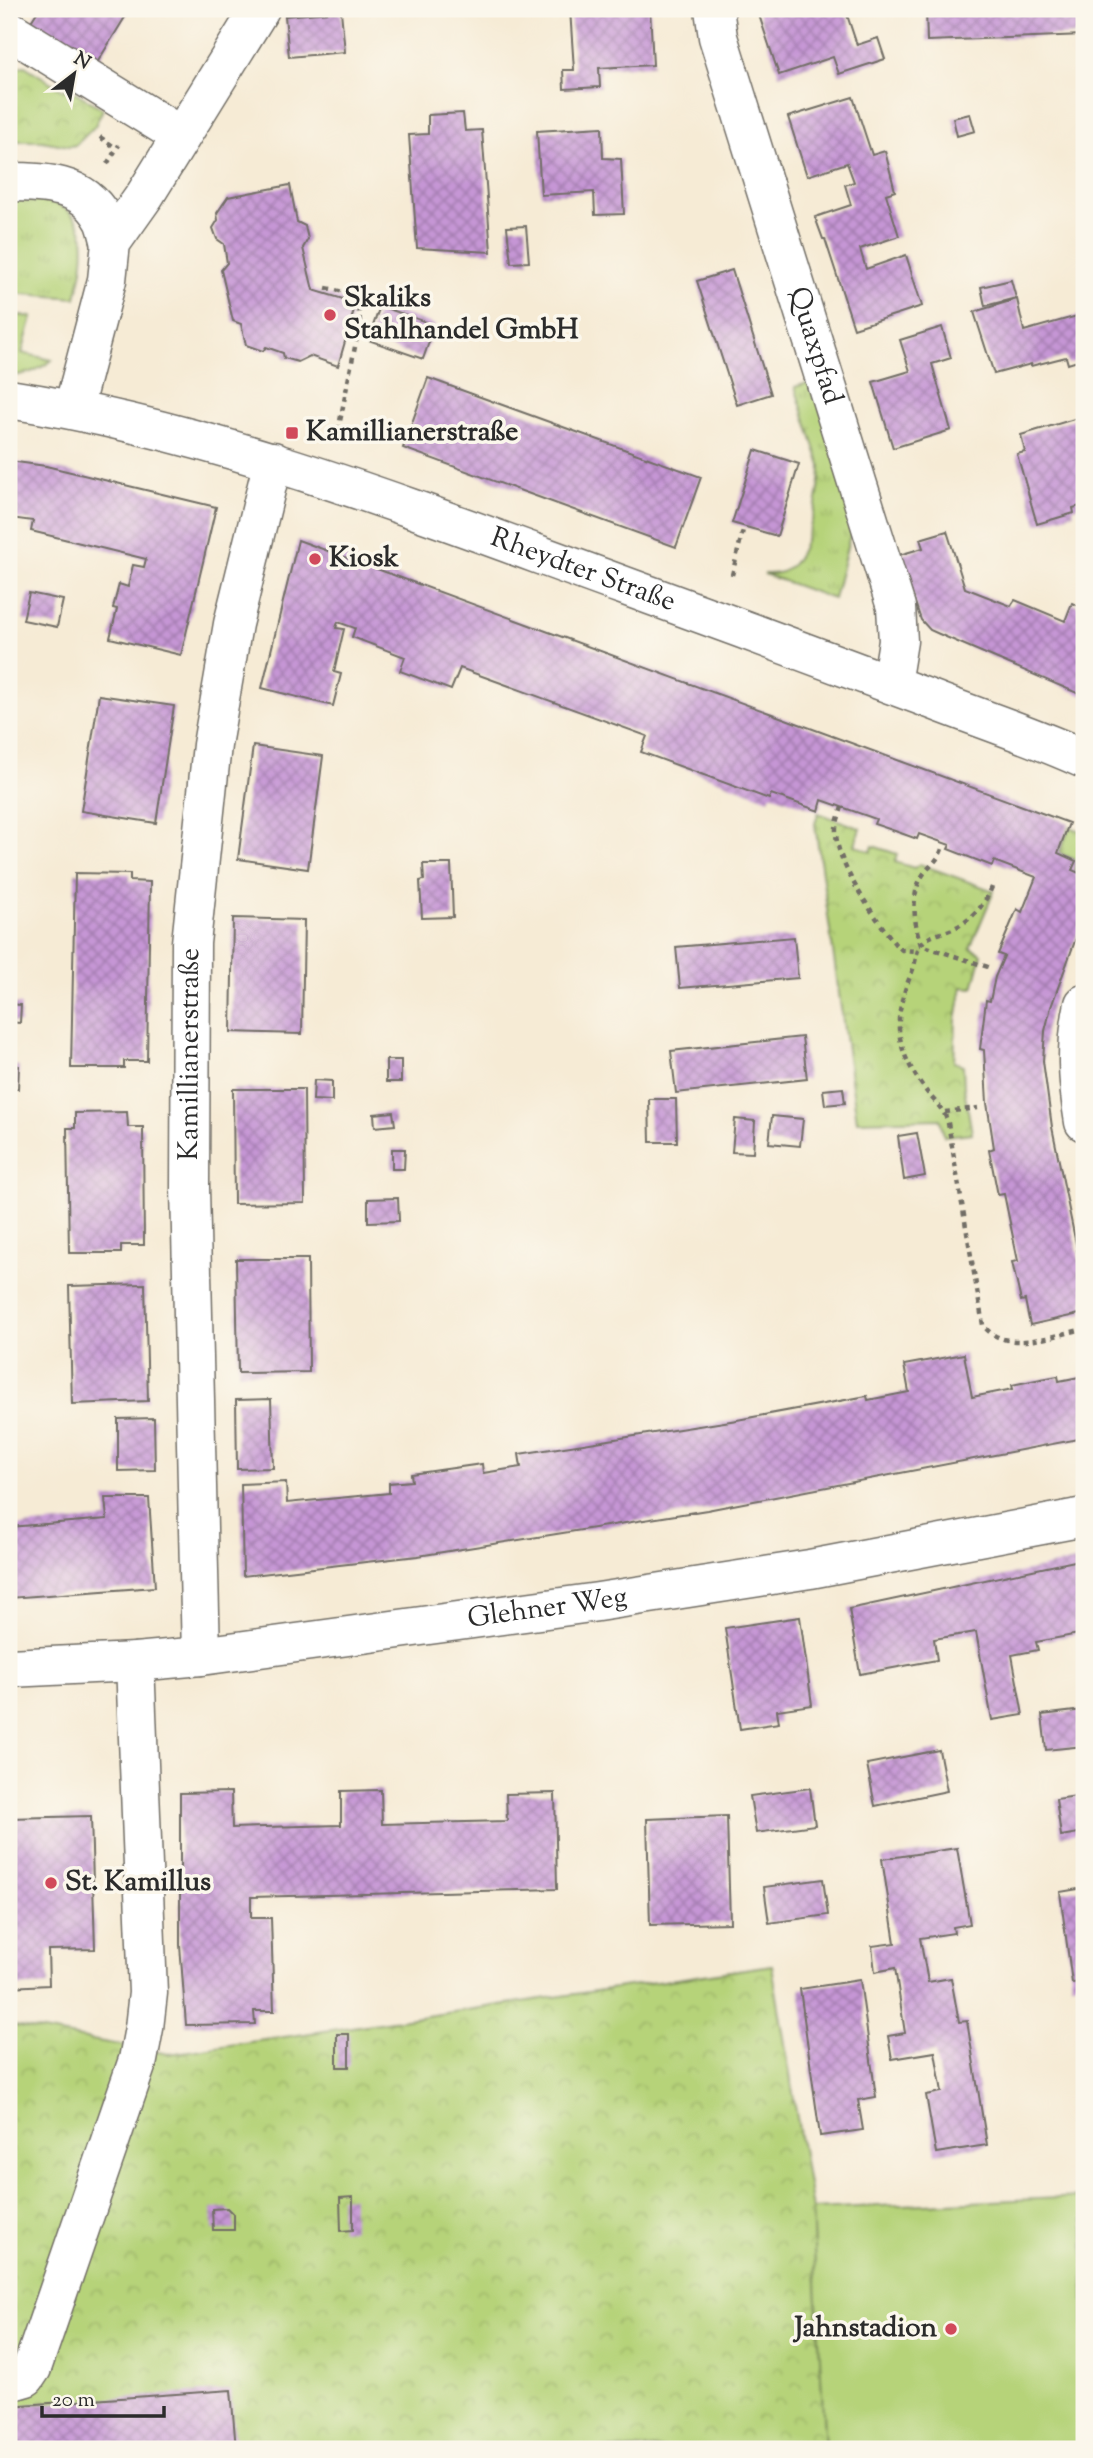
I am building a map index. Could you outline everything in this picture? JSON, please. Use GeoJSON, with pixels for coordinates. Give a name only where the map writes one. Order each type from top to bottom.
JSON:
{"type":"FeatureCollection","features":[{"type":"Feature","properties":{"kind":"street"},"geometry":{"type":"LineString","coordinates":[[111,243],[145,195],[260,9]]}},
{"type":"Feature","properties":{"kind":"street","name":"Quaxpfad"},"geometry":{"type":"LineString","coordinates":[[714,9],[718,37],[896,607],[898,641],[891,684]]}},
{"type":"Feature","properties":{"kind":"street"},"geometry":{"type":"LineString","coordinates":[[9,30],[181,136]]}},
{"type":"Feature","properties":{"kind":"street"},"geometry":{"type":"LineString","coordinates":[[9,182],[45,181],[69,189],[87,200],[103,217],[111,243],[107,280],[73,409]]}},
{"type":"Feature","properties":{"kind":"street","name":"Rheydter Straße"},"geometry":{"type":"LineString","coordinates":[[9,399],[73,409],[159,428],[328,479],[891,684],[1084,759]]}},
{"type":"Feature","properties":{"kind":"street","name":"Kamillianerstraße"},"geometry":{"type":"LineString","coordinates":[[201,1656],[190,1188],[191,943],[214,731],[233,624],[273,461]]}},
{"type":"Feature","properties":{"kind":"street"},"geometry":{"type":"LineString","coordinates":[[1084,1004],[1080,1024],[1077,1084],[1084,1122]]}},
{"type":"Feature","properties":{"kind":"street","name":"Glehner Weg"},"geometry":{"type":"LineString","coordinates":[[9,1668],[201,1656],[598,1602],[810,1569],[1084,1517]]}},
{"type":"Feature","properties":{"kind":"street"},"geometry":{"type":"LineString","coordinates":[[9,2382],[26,2377],[32,2368],[138,2060],[145,2028],[148,1993],[135,1662]]}},
{"type":"Feature","properties":{"kind":"path"},"geometry":{"type":"LineString","coordinates":[[87,200],[132,107]]}},
{"type":"Feature","properties":{"kind":"path"},"geometry":{"type":"LineString","coordinates":[[326,288],[344,292],[354,298],[359,307],[360,322],[328,479]]}},
{"type":"Feature","properties":{"kind":"path"},"geometry":{"type":"LineString","coordinates":[[732,575],[744,526]]}},
{"type":"Feature","properties":{"kind":"path"},"geometry":{"type":"LineString","coordinates":[[842,807],[836,831],[838,846],[847,869],[895,944],[901,950],[917,951]]}},
{"type":"Feature","properties":{"kind":"path"},"geometry":{"type":"LineString","coordinates":[[921,945],[915,921],[917,889],[926,870],[939,859],[942,849]]}},
{"type":"Feature","properties":{"kind":"path"},"geometry":{"type":"LineString","coordinates":[[992,887],[987,899],[968,921],[929,937],[917,951],[916,964],[898,1014],[902,1049],[926,1091],[945,1112],[983,1325],[989,1333],[1026,1341],[1084,1329]]}},
{"type":"Feature","properties":{"kind":"path"},"geometry":{"type":"LineString","coordinates":[[921,945],[991,968]]}},
{"type":"Feature","properties":{"kind":"path"},"geometry":{"type":"LineString","coordinates":[[945,1112],[978,1108]]}},
{"type":"Feature","properties":{"kind":"green space"},"geometry":{"type":"Polygon","coordinates":[[[25,66],[64,91],[66,87],[103,109],[95,126],[76,145],[9,141],[9,83],[16,67],[25,66]]]}},
{"type":"Feature","properties":{"kind":"green space"},"geometry":{"type":"Polygon","coordinates":[[[9,199],[38,199],[60,205],[72,214],[79,225],[84,252],[76,298],[9,293],[9,199]]]}},
{"type":"Feature","properties":{"kind":"green space"},"geometry":{"type":"Polygon","coordinates":[[[9,314],[32,317],[22,353],[52,360],[32,372],[9,376],[9,314]]]}},
{"type":"Feature","properties":{"kind":"green space"},"geometry":{"type":"Polygon","coordinates":[[[814,381],[855,533],[849,539],[834,599],[764,574],[786,570],[794,563],[811,522],[821,466],[795,387],[814,381]]]}},
{"type":"Feature","properties":{"kind":"green space"},"geometry":{"type":"Polygon","coordinates":[[[818,813],[860,828],[855,845],[871,852],[873,846],[897,854],[895,862],[914,868],[920,864],[994,891],[970,948],[982,954],[973,988],[962,987],[956,1019],[954,1062],[963,1065],[972,1133],[944,1136],[940,1119],[857,1121],[815,824],[818,813]]]}},
{"type":"Feature","properties":{"kind":"green space"},"geometry":{"type":"Polygon","coordinates":[[[1070,827],[1084,832],[1084,874],[1074,870],[1077,860],[1059,853],[1070,827]]]}},
{"type":"Feature","properties":{"kind":"green space"},"geometry":{"type":"Polygon","coordinates":[[[772,1965],[812,2209],[825,2449],[9,2449],[9,2025],[169,2054],[772,1965]]]}},
{"type":"Feature","properties":{"kind":"green space","name":"Jahnstadion"},"geometry":{"type":"Polygon","coordinates":[[[1084,2197],[1084,2449],[825,2449],[812,2209],[1084,2197]]]}},
{"type":"Feature","properties":{"kind":"building"},"geometry":{"type":"Polygon","coordinates":[[[39,9],[130,9],[92,71],[25,31],[39,9]]]}},
{"type":"Feature","properties":{"kind":"building"},"geometry":{"type":"Polygon","coordinates":[[[570,9],[650,9],[653,65],[599,68],[600,87],[564,89],[563,70],[574,70],[570,9]]]}},
{"type":"Feature","properties":{"kind":"building"},"geometry":{"type":"Polygon","coordinates":[[[757,9],[845,9],[857,45],[878,38],[885,59],[839,74],[833,57],[779,75],[757,9]]]}},
{"type":"Feature","properties":{"kind":"building"},"geometry":{"type":"Polygon","coordinates":[[[926,9],[1084,9],[1084,35],[927,41],[926,9]]]}},
{"type":"Feature","properties":{"kind":"building"},"geometry":{"type":"Polygon","coordinates":[[[341,11],[345,52],[289,57],[285,16],[341,11]]]}},
{"type":"Feature","properties":{"kind":"building"},"geometry":{"type":"Polygon","coordinates":[[[853,97],[872,155],[885,151],[895,191],[886,194],[899,236],[860,249],[866,269],[906,255],[922,306],[854,328],[825,239],[815,217],[851,205],[845,185],[854,182],[847,163],[807,176],[788,117],[853,97]]]}},
{"type":"Feature","properties":{"kind":"building"},"geometry":{"type":"Polygon","coordinates":[[[463,113],[465,131],[482,130],[491,252],[417,248],[409,135],[428,134],[428,115],[463,113]]]}},
{"type":"Feature","properties":{"kind":"building"},"geometry":{"type":"Polygon","coordinates":[[[970,114],[975,131],[957,136],[953,118],[970,114]]]}},
{"type":"Feature","properties":{"kind":"building"},"geometry":{"type":"Polygon","coordinates":[[[602,127],[603,158],[621,159],[624,214],[595,215],[594,192],[541,195],[537,131],[602,127]]]}},
{"type":"Feature","properties":{"kind":"building"},"geometry":{"type":"Polygon","coordinates":[[[290,185],[297,222],[305,226],[308,239],[303,248],[313,290],[350,301],[354,310],[338,366],[310,356],[298,362],[284,358],[283,353],[266,347],[263,351],[246,345],[241,324],[233,321],[221,270],[227,263],[224,244],[217,239],[213,228],[218,220],[217,213],[228,197],[290,185]]]}},
{"type":"Feature","properties":{"kind":"building"},"geometry":{"type":"Polygon","coordinates":[[[526,226],[529,262],[511,263],[507,227],[526,226]]]}},
{"type":"Feature","properties":{"kind":"building"},"geometry":{"type":"Polygon","coordinates":[[[732,270],[771,394],[737,405],[697,281],[732,270]]]}},
{"type":"Feature","properties":{"kind":"building"},"geometry":{"type":"Polygon","coordinates":[[[1011,280],[1016,298],[985,306],[981,287],[1011,280]]]}},
{"type":"Feature","properties":{"kind":"building"},"geometry":{"type":"Polygon","coordinates":[[[1017,299],[1024,331],[1084,314],[1084,359],[1068,364],[1066,357],[994,374],[974,312],[1017,299]]]}},
{"type":"Feature","properties":{"kind":"building"},"geometry":{"type":"Polygon","coordinates":[[[380,306],[435,325],[423,359],[368,340],[380,306]]]}},
{"type":"Feature","properties":{"kind":"building"},"geometry":{"type":"Polygon","coordinates":[[[942,327],[951,358],[932,364],[951,430],[893,448],[873,382],[910,371],[900,340],[942,327]]]}},
{"type":"Feature","properties":{"kind":"building"},"geometry":{"type":"Polygon","coordinates":[[[428,378],[701,477],[676,547],[403,448],[428,378]]]}},
{"type":"Feature","properties":{"kind":"building"},"geometry":{"type":"Polygon","coordinates":[[[1084,416],[1084,505],[1073,508],[1074,513],[1037,524],[1017,454],[1025,452],[1021,435],[1084,416]]]}},
{"type":"Feature","properties":{"kind":"building"},"geometry":{"type":"Polygon","coordinates":[[[755,450],[799,464],[777,536],[732,523],[755,450]]]}},
{"type":"Feature","properties":{"kind":"building"},"geometry":{"type":"Polygon","coordinates":[[[9,461],[46,466],[216,507],[181,655],[110,638],[117,609],[113,608],[119,584],[128,587],[133,565],[144,567],[146,559],[31,531],[33,521],[11,518],[9,523],[9,461]]]}},
{"type":"Feature","properties":{"kind":"building"},"geometry":{"type":"Polygon","coordinates":[[[947,531],[965,588],[1011,606],[1015,600],[1065,621],[1072,603],[1084,608],[1084,696],[930,630],[921,620],[899,555],[923,548],[920,539],[947,531]]]}},
{"type":"Feature","properties":{"kind":"building"},"geometry":{"type":"Polygon","coordinates":[[[298,540],[1069,823],[1058,853],[1076,861],[1072,870],[1084,875],[1084,916],[1051,1007],[1045,1031],[1043,1061],[1052,1127],[1084,1283],[1084,1313],[1030,1325],[1012,1262],[1018,1261],[1004,1194],[998,1195],[989,1150],[994,1148],[987,1103],[984,1050],[980,1049],[986,1000],[990,1001],[995,977],[1004,956],[998,954],[1017,909],[1022,912],[1036,877],[994,861],[992,866],[948,849],[950,845],[919,834],[917,839],[874,824],[876,819],[822,800],[819,811],[771,794],[769,799],[641,752],[647,736],[460,668],[451,690],[400,671],[405,657],[352,637],[355,628],[338,622],[336,628],[344,629],[334,672],[341,674],[333,706],[262,688],[298,540]]]}},
{"type":"Feature","properties":{"kind":"building"},"geometry":{"type":"Polygon","coordinates":[[[29,593],[63,600],[57,627],[23,620],[29,593]]]}},
{"type":"Feature","properties":{"kind":"building"},"geometry":{"type":"Polygon","coordinates":[[[99,695],[174,706],[156,823],[81,811],[99,695]]]}},
{"type":"Feature","properties":{"kind":"building"},"geometry":{"type":"Polygon","coordinates":[[[253,746],[323,756],[308,869],[238,859],[253,746]]]}},
{"type":"Feature","properties":{"kind":"building"},"geometry":{"type":"Polygon","coordinates":[[[423,864],[451,864],[453,917],[422,918],[420,881],[424,880],[423,864]]]}},
{"type":"Feature","properties":{"kind":"building"},"geometry":{"type":"Polygon","coordinates":[[[75,873],[130,874],[130,881],[150,882],[147,1061],[124,1061],[124,1068],[71,1068],[75,873]]]}},
{"type":"Feature","properties":{"kind":"building"},"geometry":{"type":"Polygon","coordinates":[[[233,918],[304,920],[302,1034],[231,1032],[233,918]]]}},
{"type":"Feature","properties":{"kind":"building"},"geometry":{"type":"Polygon","coordinates":[[[794,937],[798,978],[680,988],[676,947],[794,937]]]}},
{"type":"Feature","properties":{"kind":"building"},"geometry":{"type":"Polygon","coordinates":[[[9,1004],[21,1005],[20,1023],[9,1022],[9,1004]]]}},
{"type":"Feature","properties":{"kind":"building"},"geometry":{"type":"Polygon","coordinates":[[[802,1037],[807,1079],[676,1093],[671,1051],[802,1037]]]}},
{"type":"Feature","properties":{"kind":"building"},"geometry":{"type":"Polygon","coordinates":[[[386,1060],[401,1060],[401,1082],[386,1082],[386,1060]]]}},
{"type":"Feature","properties":{"kind":"building"},"geometry":{"type":"Polygon","coordinates":[[[9,1065],[19,1066],[18,1089],[9,1088],[9,1065]]]}},
{"type":"Feature","properties":{"kind":"building"},"geometry":{"type":"Polygon","coordinates":[[[314,1080],[332,1081],[332,1101],[313,1100],[314,1080]]]}},
{"type":"Feature","properties":{"kind":"building"},"geometry":{"type":"Polygon","coordinates":[[[843,1088],[845,1103],[825,1105],[823,1090],[843,1088]]]}},
{"type":"Feature","properties":{"kind":"building"},"geometry":{"type":"Polygon","coordinates":[[[233,1089],[304,1089],[305,1203],[234,1204],[233,1089]]]}},
{"type":"Feature","properties":{"kind":"building"},"geometry":{"type":"Polygon","coordinates":[[[649,1099],[676,1099],[677,1142],[650,1142],[649,1099]]]}},
{"type":"Feature","properties":{"kind":"building"},"geometry":{"type":"Polygon","coordinates":[[[127,1112],[128,1127],[143,1127],[144,1245],[121,1245],[121,1253],[69,1253],[67,1128],[75,1128],[75,1113],[127,1112]]]}},
{"type":"Feature","properties":{"kind":"building"},"geometry":{"type":"Polygon","coordinates":[[[393,1112],[395,1125],[375,1127],[374,1114],[393,1112]]]}},
{"type":"Feature","properties":{"kind":"building"},"geometry":{"type":"Polygon","coordinates":[[[772,1116],[803,1119],[800,1146],[769,1143],[772,1116]]]}},
{"type":"Feature","properties":{"kind":"building"},"geometry":{"type":"Polygon","coordinates":[[[735,1119],[755,1121],[753,1153],[732,1152],[735,1119]]]}},
{"type":"Feature","properties":{"kind":"building"},"geometry":{"type":"Polygon","coordinates":[[[917,1133],[925,1176],[904,1180],[898,1136],[917,1133]]]}},
{"type":"Feature","properties":{"kind":"building"},"geometry":{"type":"Polygon","coordinates":[[[392,1149],[405,1149],[404,1169],[392,1169],[392,1149]]]}},
{"type":"Feature","properties":{"kind":"building"},"geometry":{"type":"Polygon","coordinates":[[[398,1198],[399,1221],[368,1222],[368,1199],[398,1198]]]}},
{"type":"Feature","properties":{"kind":"building"},"geometry":{"type":"Polygon","coordinates":[[[236,1259],[308,1259],[309,1372],[238,1373],[236,1259]]]}},
{"type":"Feature","properties":{"kind":"building"},"geometry":{"type":"Polygon","coordinates":[[[145,1284],[148,1401],[72,1404],[69,1286],[145,1284]]]}},
{"type":"Feature","properties":{"kind":"building"},"geometry":{"type":"Polygon","coordinates":[[[964,1354],[972,1397],[1013,1389],[1012,1385],[1036,1380],[1058,1376],[1059,1381],[1084,1376],[1084,1438],[707,1510],[418,1556],[243,1576],[241,1484],[286,1482],[287,1503],[389,1493],[389,1483],[412,1481],[411,1474],[482,1464],[483,1473],[521,1467],[519,1454],[737,1420],[867,1396],[868,1400],[909,1392],[904,1365],[964,1354]]]}},
{"type":"Feature","properties":{"kind":"building"},"geometry":{"type":"Polygon","coordinates":[[[271,1399],[273,1468],[237,1469],[236,1400],[271,1399]]]}},
{"type":"Feature","properties":{"kind":"building"},"geometry":{"type":"Polygon","coordinates":[[[154,1418],[155,1470],[118,1471],[118,1419],[154,1418]]]}},
{"type":"Feature","properties":{"kind":"building"},"geometry":{"type":"Polygon","coordinates":[[[105,1498],[149,1498],[155,1587],[9,1598],[9,1527],[107,1519],[105,1498]]]}},
{"type":"Feature","properties":{"kind":"building"},"geometry":{"type":"Polygon","coordinates":[[[1084,1559],[1084,1633],[1036,1642],[1038,1650],[1012,1655],[1023,1715],[992,1720],[976,1632],[934,1639],[937,1660],[860,1674],[849,1609],[1084,1559]]]}},
{"type":"Feature","properties":{"kind":"building"},"geometry":{"type":"Polygon","coordinates":[[[800,1617],[812,1705],[777,1710],[779,1723],[740,1729],[725,1628],[800,1617]]]}},
{"type":"Feature","properties":{"kind":"building"},"geometry":{"type":"Polygon","coordinates":[[[1084,1710],[1084,1746],[1046,1750],[1042,1715],[1084,1710]]]}},
{"type":"Feature","properties":{"kind":"building"},"geometry":{"type":"Polygon","coordinates":[[[939,1750],[947,1791],[875,1806],[867,1764],[939,1750]]]}},
{"type":"Feature","properties":{"kind":"building"},"geometry":{"type":"Polygon","coordinates":[[[810,1788],[815,1825],[756,1833],[750,1796],[810,1788]]]}},
{"type":"Feature","properties":{"kind":"building"},"geometry":{"type":"Polygon","coordinates":[[[381,1790],[382,1824],[507,1821],[506,1794],[555,1793],[557,1889],[251,1897],[251,1918],[271,1918],[274,2011],[254,2011],[255,2024],[186,2025],[180,1945],[180,1793],[231,1792],[232,1828],[341,1825],[341,1791],[381,1790]]]}},
{"type":"Feature","properties":{"kind":"building"},"geometry":{"type":"Polygon","coordinates":[[[1084,1795],[1084,1832],[1061,1836],[1056,1799],[1084,1795]]]}},
{"type":"Feature","properties":{"kind":"building","name":"St. Kamillus"},"geometry":{"type":"Polygon","coordinates":[[[91,1816],[95,1949],[48,1950],[49,1985],[9,1987],[9,1818],[91,1816]]]}},
{"type":"Feature","properties":{"kind":"building"},"geometry":{"type":"Polygon","coordinates":[[[727,1816],[730,1923],[650,1925],[647,1819],[727,1816]]]}},
{"type":"Feature","properties":{"kind":"building"},"geometry":{"type":"Polygon","coordinates":[[[957,1848],[970,1924],[953,1927],[954,1933],[920,1938],[928,1982],[951,1978],[959,2022],[967,2021],[987,2145],[936,2153],[926,2095],[942,2092],[935,2052],[892,2059],[888,2036],[905,2033],[895,1968],[875,1972],[872,1946],[895,1943],[882,1859],[957,1848]]]}},
{"type":"Feature","properties":{"kind":"building"},"geometry":{"type":"Polygon","coordinates":[[[823,1879],[828,1915],[769,1923],[764,1887],[823,1879]]]}},
{"type":"Feature","properties":{"kind":"building"},"geometry":{"type":"Polygon","coordinates":[[[1084,1888],[1084,1982],[1072,1983],[1060,1892],[1084,1888]]]}},
{"type":"Feature","properties":{"kind":"building"},"geometry":{"type":"Polygon","coordinates":[[[860,1980],[876,2097],[858,2100],[863,2130],[820,2136],[800,1989],[860,1980]]]}},
{"type":"Feature","properties":{"kind":"building"},"geometry":{"type":"Polygon","coordinates":[[[337,2034],[349,2034],[349,2067],[337,2067],[337,2034]]]}},
{"type":"Feature","properties":{"kind":"building"},"geometry":{"type":"Polygon","coordinates":[[[353,2197],[353,2230],[341,2231],[340,2198],[353,2197]]]}},
{"type":"Feature","properties":{"kind":"building"},"geometry":{"type":"Polygon","coordinates":[[[227,2208],[234,2215],[234,2230],[213,2230],[212,2209],[227,2208]]]}},
{"type":"Feature","properties":{"kind":"building"},"geometry":{"type":"Polygon","coordinates":[[[231,2390],[236,2449],[9,2449],[9,2406],[231,2390]]]}},
{"type":"Feature","properties":{"kind":"place","name":"Skaliks Stahlhandel GmbH"},"geometry":{"type":"Point","coordinates":[330,315]}},
{"type":"Feature","properties":{"kind":"place","name":"Kamillianerstraße"},"geometry":{"type":"Point","coordinates":[292,433]}},
{"type":"Feature","properties":{"kind":"place","name":"Kiosk"},"geometry":{"type":"Point","coordinates":[315,559]}},
{"type":"Feature","properties":{"kind":"place","name":"St. Kamillus"},"geometry":{"type":"Point","coordinates":[51,1883]}},
{"type":"Feature","properties":{"kind":"place","name":"Jahnstadion"},"geometry":{"type":"Point","coordinates":[951,2329]}}]}
